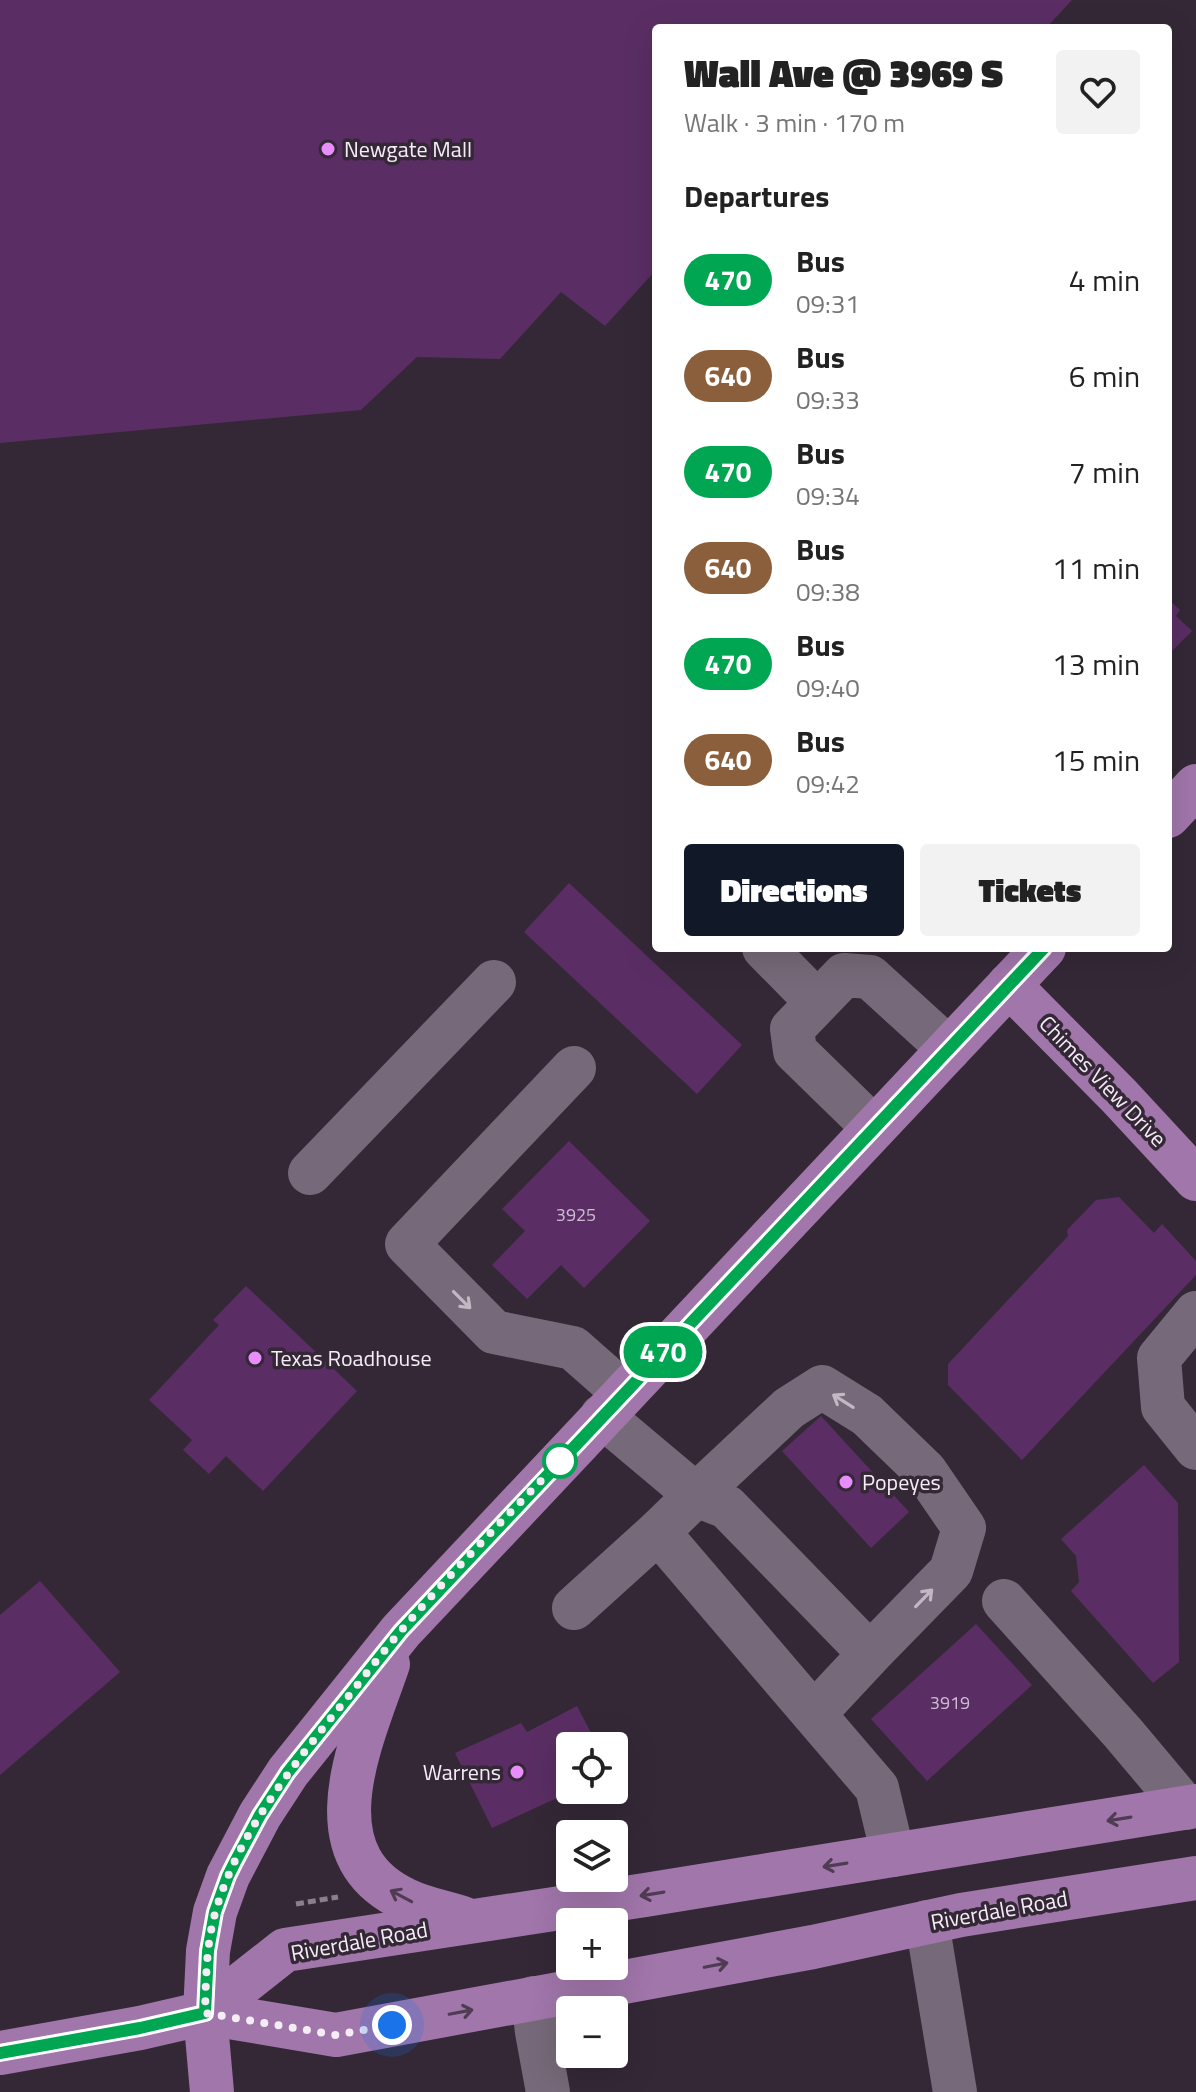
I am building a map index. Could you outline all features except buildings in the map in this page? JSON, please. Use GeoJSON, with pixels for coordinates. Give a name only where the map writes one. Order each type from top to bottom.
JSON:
{"type":"FeatureCollection","features":[{"type":"Feature","properties":{"kind":"main road"},"geometry":{"type":"LineString","coordinates":[[1172,812],[1196,786]]}},
{"type":"Feature","properties":{"kind":"main road"},"geometry":{"type":"LineString","coordinates":[[212,2092],[205,2013],[208,1951],[215,1912],[228,1876],[260,1815],[288,1772],[399,1633],[1040,952]]}},
{"type":"Feature","properties":{"kind":"main road","name":"Chimes View Drive"},"geometry":{"type":"LineString","coordinates":[[1009,985],[1196,1179]]}},
{"type":"Feature","properties":{"kind":"main road"},"geometry":{"type":"LineString","coordinates":[[399,1633],[356,1757],[348,1804],[353,1842],[361,1860],[387,1888],[405,1899],[474,1922]]}},
{"type":"Feature","properties":{"kind":"main road","name":"Riverdale Road"},"geometry":{"type":"LineString","coordinates":[[205,2013],[285,1950],[1191,1807]]}},
{"type":"Feature","properties":{"kind":"main road","name":"Riverdale Road"},"geometry":{"type":"LineString","coordinates":[[205,2013],[336,2035],[783,1953],[961,1915],[1196,1878]]}},
{"type":"Feature","properties":{"kind":"main road"},"geometry":{"type":"LineString","coordinates":[[0,2053],[205,2013]]}},
{"type":"Feature","properties":{"kind":"lane"},"geometry":{"type":"LineString","coordinates":[[768,952],[817,1002]]}},
{"type":"Feature","properties":{"kind":"lane"},"geometry":{"type":"LineString","coordinates":[[874,1128],[795,1051],[792,1029],[817,1002],[844,975],[870,977],[949,1049]]}},
{"type":"Feature","properties":{"kind":"lane"},"geometry":{"type":"LineString","coordinates":[[310,1173],[494,982]]}},
{"type":"Feature","properties":{"kind":"lane"},"geometry":{"type":"LineString","coordinates":[[574,1068],[407,1244],[494,1332],[573,1348],[613,1405],[696,1495],[727,1507],[870,1654]]}},
{"type":"Feature","properties":{"kind":"lane"},"geometry":{"type":"LineString","coordinates":[[1196,1313],[1159,1358],[1163,1407],[1196,1448]]}},
{"type":"Feature","properties":{"kind":"lane"},"geometry":{"type":"LineString","coordinates":[[574,1608],[789,1408],[822,1387],[867,1415],[925,1471],[964,1528],[951,1571],[814,1714]]}},
{"type":"Feature","properties":{"kind":"lane"},"geometry":{"type":"LineString","coordinates":[[658,1532],[877,1788],[893,1855]]}},
{"type":"Feature","properties":{"kind":"lane"},"geometry":{"type":"LineString","coordinates":[[1004,1601],[1191,1807]]}},
{"type":"Feature","properties":{"kind":"lane"},"geometry":{"type":"LineString","coordinates":[[927,1922],[955,2092]]}},
{"type":"Feature","properties":{"kind":"lane"},"geometry":{"type":"LineString","coordinates":[[533,1998],[548,2092]]}},
{"type":"Feature","properties":{"kind":"path"},"geometry":{"type":"LineString","coordinates":[[296,1904],[340,1896]]}},
{"type":"Feature","properties":{"kind":"bus line","name":"470"},"geometry":{"type":"LineString","coordinates":[[0,2053],[205,2013],[208,1951],[215,1912],[235,1862],[288,1772],[401,1631],[1040,952]]}},
{"type":"Feature","properties":{"kind":"place","name":"Newgate Mall"},"geometry":{"type":"Point","coordinates":[328,149]}},
{"type":"Feature","properties":{"kind":"place","name":"Texas Roadhouse"},"geometry":{"type":"Point","coordinates":[255,1358]}},
{"type":"Feature","properties":{"kind":"place","name":"Popeyes"},"geometry":{"type":"Point","coordinates":[846,1482]}},
{"type":"Feature","properties":{"kind":"place","name":"Warrens"},"geometry":{"type":"Point","coordinates":[517,1772]}},
{"type":"Feature","properties":{"kind":"route"},"geometry":{"type":"LineString","coordinates":[[392,2025],[336,2035],[205,2013],[208,1951],[215,1912],[235,1862],[288,1772],[399,1633],[566,1455],[560,1461]]}}]}
